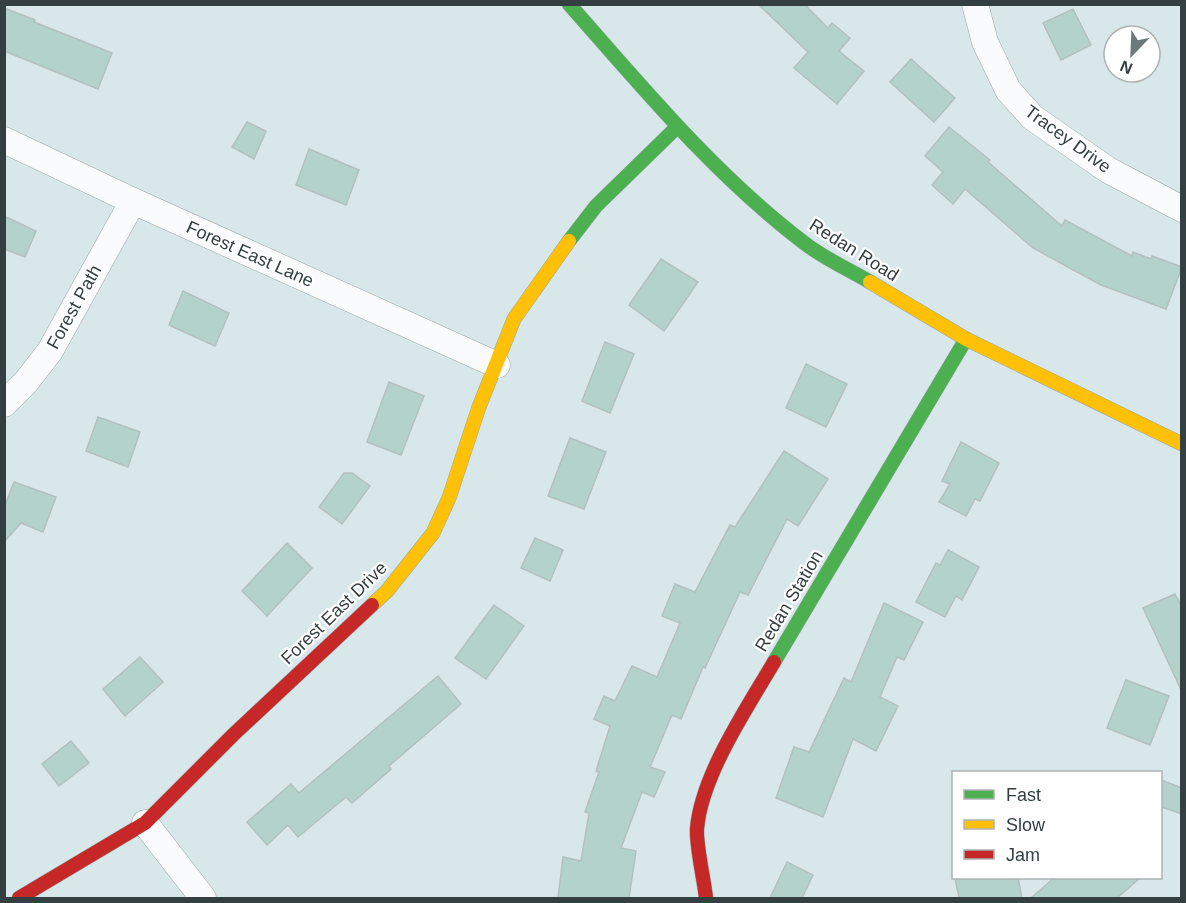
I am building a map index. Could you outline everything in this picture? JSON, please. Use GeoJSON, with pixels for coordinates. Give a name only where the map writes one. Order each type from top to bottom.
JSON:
{"type":"FeatureCollection","features":[{"type":"Feature","properties":{"kind":"street","name":"Redan Road"},"geometry":{"type":"LineString","coordinates":[[569,4],[677,127],[746,195],[806,244],[966,339],[1182,444]]}},
{"type":"Feature","properties":{"kind":"street","name":"Tracey Drive"},"geometry":{"type":"LineString","coordinates":[[975,4],[985,42],[1008,90],[1032,117],[1108,170],[1182,209]]}},
{"type":"Feature","properties":{"kind":"street","name":"Forest East Drive"},"geometry":{"type":"LineString","coordinates":[[20,898],[145,823],[234,734],[387,591],[433,533],[449,498],[479,406],[514,320],[566,244],[596,206],[677,127]]}},
{"type":"Feature","properties":{"kind":"street","name":"Forest East Lane"},"geometry":{"type":"LineString","coordinates":[[4,140],[133,201],[497,365]]}},
{"type":"Feature","properties":{"kind":"street","name":"Forest Path"},"geometry":{"type":"LineString","coordinates":[[4,404],[26,382],[50,351],[133,201]]}},
{"type":"Feature","properties":{"kind":"street","name":"Redan Station"},"geometry":{"type":"LineString","coordinates":[[706,898],[697,830],[706,788],[737,725],[966,339]]}},
{"type":"Feature","properties":{"kind":"street"},"geometry":{"type":"LineString","coordinates":[[145,823],[202,898]]}},
{"type":"Feature","properties":{"kind":"building"},"geometry":{"type":"Polygon","coordinates":[[[758,4],[804,4],[828,28],[832,23],[850,38],[839,51],[864,71],[837,104],[794,68],[808,52],[758,4]]]}},
{"type":"Feature","properties":{"kind":"building"},"geometry":{"type":"Polygon","coordinates":[[[4,8],[112,53],[98,89],[4,51],[4,8]]]}},
{"type":"Feature","properties":{"kind":"building"},"geometry":{"type":"Polygon","coordinates":[[[1073,9],[1091,45],[1061,60],[1043,23],[1073,9]]]}},
{"type":"Feature","properties":{"kind":"building"},"geometry":{"type":"Polygon","coordinates":[[[911,59],[955,98],[934,122],[890,82],[911,59]]]}},
{"type":"Feature","properties":{"kind":"building"},"geometry":{"type":"Polygon","coordinates":[[[247,122],[266,131],[254,159],[232,147],[247,122]]]}},
{"type":"Feature","properties":{"kind":"building"},"geometry":{"type":"Polygon","coordinates":[[[949,127],[990,160],[988,162],[1062,226],[1065,220],[1132,256],[1133,252],[1151,259],[1152,256],[1182,267],[1166,309],[1101,285],[1033,248],[965,189],[953,204],[932,185],[943,172],[925,156],[949,127]]]}},
{"type":"Feature","properties":{"kind":"building"},"geometry":{"type":"Polygon","coordinates":[[[309,149],[359,170],[346,205],[296,185],[309,149]]]}},
{"type":"Feature","properties":{"kind":"building"},"geometry":{"type":"Polygon","coordinates":[[[4,216],[36,231],[25,257],[4,249],[4,216]]]}},
{"type":"Feature","properties":{"kind":"building"},"geometry":{"type":"Polygon","coordinates":[[[661,259],[698,282],[664,331],[629,305],[661,259]]]}},
{"type":"Feature","properties":{"kind":"building"},"geometry":{"type":"Polygon","coordinates":[[[183,291],[229,313],[215,346],[169,325],[183,291]]]}},
{"type":"Feature","properties":{"kind":"building"},"geometry":{"type":"Polygon","coordinates":[[[605,342],[634,354],[610,413],[582,401],[605,342]]]}},
{"type":"Feature","properties":{"kind":"building"},"geometry":{"type":"Polygon","coordinates":[[[806,364],[847,384],[826,427],[786,408],[806,364]]]}},
{"type":"Feature","properties":{"kind":"building"},"geometry":{"type":"Polygon","coordinates":[[[389,382],[424,396],[401,455],[367,442],[389,382]]]}},
{"type":"Feature","properties":{"kind":"building"},"geometry":{"type":"Polygon","coordinates":[[[98,417],[140,432],[128,467],[86,451],[98,417]]]}},
{"type":"Feature","properties":{"kind":"building"},"geometry":{"type":"Polygon","coordinates":[[[570,438],[606,452],[584,509],[548,496],[570,438]]]}},
{"type":"Feature","properties":{"kind":"building"},"geometry":{"type":"Polygon","coordinates":[[[961,442],[999,463],[980,501],[975,499],[966,516],[939,502],[950,484],[942,481],[961,442]]]}},
{"type":"Feature","properties":{"kind":"building"},"geometry":{"type":"Polygon","coordinates":[[[784,451],[828,479],[798,526],[787,519],[748,595],[740,592],[705,668],[703,667],[681,719],[672,715],[650,767],[665,772],[654,797],[642,792],[621,848],[636,851],[629,898],[558,898],[563,857],[581,861],[589,813],[585,812],[599,772],[596,771],[610,726],[594,719],[604,696],[615,701],[632,666],[657,677],[680,623],[662,616],[675,584],[695,592],[730,525],[735,527],[784,451]]]}},
{"type":"Feature","properties":{"kind":"building"},"geometry":{"type":"Polygon","coordinates":[[[344,473],[352,473],[370,486],[342,524],[319,507],[344,473]]]}},
{"type":"Feature","properties":{"kind":"building"},"geometry":{"type":"Polygon","coordinates":[[[14,482],[56,497],[43,532],[21,523],[4,542],[4,508],[14,482]]]}},
{"type":"Feature","properties":{"kind":"building"},"geometry":{"type":"Polygon","coordinates":[[[535,538],[563,550],[550,581],[521,568],[535,538]]]}},
{"type":"Feature","properties":{"kind":"building"},"geometry":{"type":"Polygon","coordinates":[[[287,543],[312,568],[267,616],[242,591],[287,543]]]}},
{"type":"Feature","properties":{"kind":"building"},"geometry":{"type":"Polygon","coordinates":[[[948,550],[979,567],[962,600],[956,596],[945,617],[916,602],[936,563],[940,565],[948,550]]]}},
{"type":"Feature","properties":{"kind":"building"},"geometry":{"type":"Polygon","coordinates":[[[1175,594],[1182,607],[1182,692],[1143,608],[1175,594]]]}},
{"type":"Feature","properties":{"kind":"building"},"geometry":{"type":"Polygon","coordinates":[[[884,603],[923,622],[904,660],[897,657],[880,697],[898,706],[876,751],[853,739],[823,817],[776,798],[794,747],[809,752],[844,678],[851,682],[884,603]]]}},
{"type":"Feature","properties":{"kind":"building"},"geometry":{"type":"Polygon","coordinates":[[[494,605],[524,626],[486,679],[455,658],[494,605]]]}},
{"type":"Feature","properties":{"kind":"building"},"geometry":{"type":"Polygon","coordinates":[[[140,657],[163,682],[125,716],[103,689],[140,657]]]}},
{"type":"Feature","properties":{"kind":"building"},"geometry":{"type":"Polygon","coordinates":[[[438,676],[461,704],[389,766],[391,769],[352,803],[346,797],[298,837],[288,825],[267,845],[247,822],[291,784],[299,793],[438,676]]]}},
{"type":"Feature","properties":{"kind":"building"},"geometry":{"type":"Polygon","coordinates":[[[1126,680],[1169,696],[1150,745],[1107,728],[1126,680]]]}},
{"type":"Feature","properties":{"kind":"building"},"geometry":{"type":"Polygon","coordinates":[[[71,741],[89,763],[59,786],[42,764],[71,741]]]}},
{"type":"Feature","properties":{"kind":"building"},"geometry":{"type":"Polygon","coordinates":[[[1162,780],[1182,788],[1182,814],[1162,807],[1162,780]]]}},
{"type":"Feature","properties":{"kind":"building"},"geometry":{"type":"Polygon","coordinates":[[[787,862],[813,875],[802,898],[770,898],[787,862]]]}},
{"type":"Feature","properties":{"kind":"building"},"geometry":{"type":"Polygon","coordinates":[[[955,879],[1018,879],[1022,898],[959,898],[955,879]]]}},
{"type":"Feature","properties":{"kind":"building"},"geometry":{"type":"Polygon","coordinates":[[[1053,879],[1139,879],[1117,898],[1031,898],[1053,879]]]}},
{"type":"Feature","properties":{"kind":"traffic: fast"},"geometry":{"type":"LineString","coordinates":[[569,4],[680,129],[739,188],[811,248],[870,282]]}},
{"type":"Feature","properties":{"kind":"traffic: fast"},"geometry":{"type":"LineString","coordinates":[[569,241],[596,206],[677,127]]}},
{"type":"Feature","properties":{"kind":"traffic: fast"},"geometry":{"type":"LineString","coordinates":[[774,662],[966,339]]}},
{"type":"Feature","properties":{"kind":"traffic: slow"},"geometry":{"type":"LineString","coordinates":[[372,605],[387,591],[433,533],[449,498],[479,407],[514,319],[569,241]]}},
{"type":"Feature","properties":{"kind":"traffic: slow"},"geometry":{"type":"LineString","coordinates":[[870,282],[966,339],[1182,444]]}},
{"type":"Feature","properties":{"kind":"traffic: jam"},"geometry":{"type":"LineString","coordinates":[[19,898],[145,823],[234,734],[372,605]]}},
{"type":"Feature","properties":{"kind":"traffic: jam"},"geometry":{"type":"LineString","coordinates":[[706,898],[697,836],[700,808],[727,743],[774,662]]}}]}
